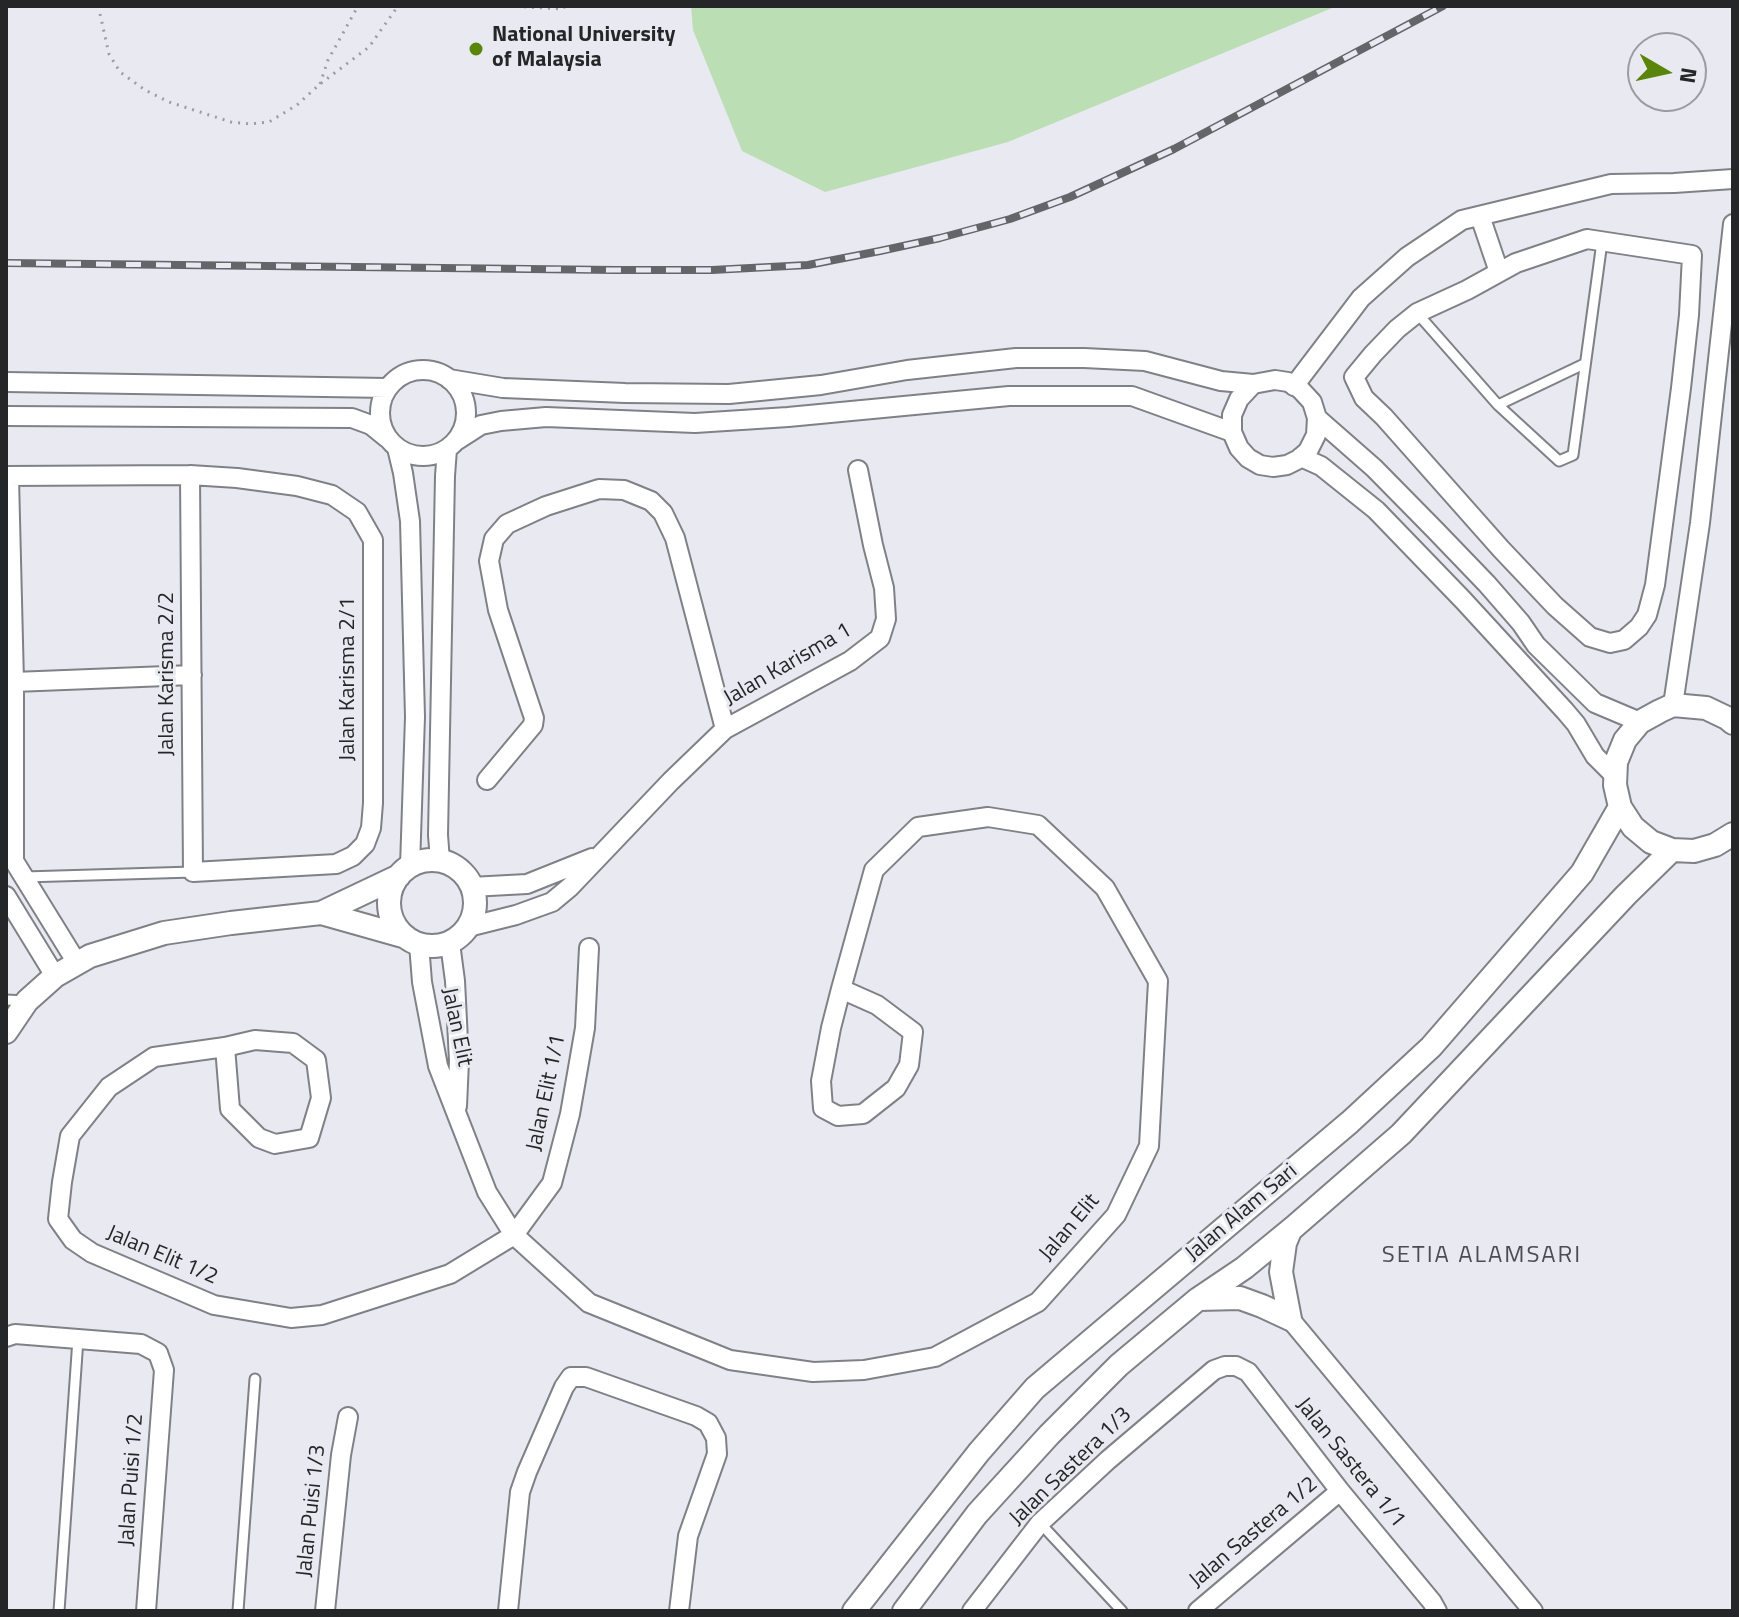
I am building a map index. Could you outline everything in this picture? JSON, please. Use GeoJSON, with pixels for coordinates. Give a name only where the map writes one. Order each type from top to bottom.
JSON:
{"type":"FeatureCollection","features":[{"type":"Feature","properties":{"kind":"street"},"geometry":{"type":"LineString","coordinates":[[1294,386],[1361,298],[1407,257],[1462,220],[1611,184],[1733,179]]}},
{"type":"Feature","properties":{"kind":"street"},"geometry":{"type":"LineString","coordinates":[[1480,216],[1499,272]]}},
{"type":"Feature","properties":{"kind":"street"},"geometry":{"type":"LineString","coordinates":[[1673,705],[1682,520],[1686,344],[1692,255],[1587,239],[1516,263],[1417,313],[1397,329],[1354,377],[1364,398],[1555,606],[1590,637],[1610,643],[1624,640],[1647,615],[1655,585],[1682,520],[1733,224]]}},
{"type":"Feature","properties":{"kind":"street"},"geometry":{"type":"LineString","coordinates":[[449,379],[503,388],[729,394],[821,385],[907,370],[1016,358],[1145,361],[1221,381],[1253,384],[1275,380],[1288,382],[1300,389],[1312,402],[1317,418],[1316,435],[1308,451],[1287,465],[1260,465],[1248,458],[1239,448],[1232,432],[1232,415],[1239,399],[1253,384]]}},
{"type":"Feature","properties":{"kind":"street"},"geometry":{"type":"LineString","coordinates":[[412,941],[398,929],[390,908],[393,886],[405,871],[415,717],[410,521],[403,473],[380,422],[380,413],[388,388],[397,378],[423,370],[437,372],[449,379],[460,392],[465,408],[464,425],[452,445],[445,476],[438,820],[440,861]]}},
{"type":"Feature","properties":{"kind":"street"},"geometry":{"type":"LineString","coordinates":[[6,382],[388,388]]}},
{"type":"Feature","properties":{"kind":"street"},"geometry":{"type":"LineString","coordinates":[[6,416],[352,418],[371,425],[409,454],[422,457],[435,455],[481,425],[501,421],[546,417],[695,423],[1009,396],[1132,396],[1232,432]]}},
{"type":"Feature","properties":{"kind":"street"},"geometry":{"type":"LineString","coordinates":[[1317,418],[1374,468],[1482,579],[1536,645],[1595,703],[1640,722]]}},
{"type":"Feature","properties":{"kind":"street"},"geometry":{"type":"LineString","coordinates":[[1301,457],[1321,466],[1376,510],[1571,718],[1595,756],[1615,776]]}},
{"type":"Feature","properties":{"kind":"street","name":"Jalan Karisma 1"},"geometry":{"type":"LineString","coordinates":[[468,927],[552,902],[725,729],[850,661],[880,638],[886,619],[884,588],[858,470]]}},
{"type":"Feature","properties":{"kind":"street","name":"Jalan Karisma 2/1"},"geometry":{"type":"LineString","coordinates":[[6,476],[190,475],[297,486],[332,495],[357,512],[373,540],[373,803],[371,828],[365,844],[353,856],[336,864],[193,872]]}},
{"type":"Feature","properties":{"kind":"street","name":"Jalan Karisma 2/2"},"geometry":{"type":"LineString","coordinates":[[190,475],[193,872]]}},
{"type":"Feature","properties":{"kind":"street"},"geometry":{"type":"LineString","coordinates":[[6,476],[9,478],[14,682],[15,867],[77,963]]}},
{"type":"Feature","properties":{"kind":"street"},"geometry":{"type":"LineString","coordinates":[[487,780],[533,725],[534,718],[498,610],[489,561],[494,539],[507,524],[546,506],[599,489],[624,490],[651,501],[663,513],[675,538],[725,729]]}},
{"type":"Feature","properties":{"kind":"street"},"geometry":{"type":"LineString","coordinates":[[1482,579],[1507,555]]}},
{"type":"Feature","properties":{"kind":"street"},"geometry":{"type":"LineString","coordinates":[[14,682],[192,675]]}},
{"type":"Feature","properties":{"kind":"street"},"geometry":{"type":"LineString","coordinates":[[1733,723],[1706,708],[1673,705],[1640,722],[1625,740],[1616,762],[1615,776],[1620,807],[1633,827],[1651,842],[1672,850],[1694,851],[1715,845],[1733,834]]}},
{"type":"Feature","properties":{"kind":"street","name":"Jalan Alam Sari"},"geometry":{"type":"LineString","coordinates":[[854,1611],[979,1452],[1035,1388],[1350,1122],[1431,1047],[1582,873],[1620,807]]}},
{"type":"Feature","properties":{"kind":"street","name":"Jalan Elit"},"geometry":{"type":"LineString","coordinates":[[412,941],[438,1066],[487,1192],[514,1235],[589,1303],[730,1360],[813,1372],[864,1370],[935,1357],[1038,1302],[1116,1215],[1149,1146],[1158,981],[1105,888],[1038,825],[988,817],[918,827],[874,870],[841,989],[831,1028],[821,1081],[823,1108],[838,1116],[863,1114],[896,1088],[909,1065],[913,1032],[877,1005],[841,989]]}},
{"type":"Feature","properties":{"kind":"street","name":"Jalan Alam Sari"},"geometry":{"type":"LineString","coordinates":[[904,1611],[977,1514],[1119,1365],[1198,1299],[1244,1268],[1290,1231],[1401,1134],[1672,850]]}},
{"type":"Feature","properties":{"kind":"street","name":"Jalan Karisma 1"},"geometry":{"type":"LineString","coordinates":[[471,887],[527,884],[599,856]]}},
{"type":"Feature","properties":{"kind":"street"},"geometry":{"type":"LineString","coordinates":[[6,1032],[16,1000],[90,956],[164,933],[321,913],[430,861],[440,861],[459,870],[471,887],[475,907],[468,927],[460,936],[450,943],[434,946],[321,913]]}},
{"type":"Feature","properties":{"kind":"street"},"geometry":{"type":"LineString","coordinates":[[6,896],[55,976]]}},
{"type":"Feature","properties":{"kind":"street","name":"Jalan Elit"},"geometry":{"type":"LineString","coordinates":[[450,943],[459,1061],[456,1117]]}},
{"type":"Feature","properties":{"kind":"street","name":"Jalan Elit 1/1"},"geometry":{"type":"LineString","coordinates":[[514,1235],[552,1183],[570,1114],[585,1028],[589,948]]}},
{"type":"Feature","properties":{"kind":"street","name":"Jalan Elit 1/2"},"geometry":{"type":"LineString","coordinates":[[225,1047],[230,1109],[259,1138],[275,1144],[309,1138],[321,1098],[316,1060],[293,1043],[255,1040],[154,1057],[109,1087],[70,1136],[58,1219],[73,1240],[92,1253],[214,1305],[291,1318],[322,1315],[450,1274],[514,1235]]}},
{"type":"Feature","properties":{"kind":"street"},"geometry":{"type":"LineString","coordinates":[[1290,1231],[1281,1272],[1290,1319]]}},
{"type":"Feature","properties":{"kind":"street"},"geometry":{"type":"LineString","coordinates":[[1198,1299],[1240,1298],[1290,1319],[1533,1611]]}},
{"type":"Feature","properties":{"kind":"street"},"geometry":{"type":"LineString","coordinates":[[6,1337],[15,1334],[78,1339]]}},
{"type":"Feature","properties":{"kind":"street","name":"Jalan Puisi 1/2"},"geometry":{"type":"LineString","coordinates":[[78,1339],[141,1344],[158,1353],[164,1370],[146,1611]]}},
{"type":"Feature","properties":{"kind":"street","name":"Jalan Sastera 1/1"},"geometry":{"type":"LineString","coordinates":[[1214,1370],[1236,1366],[1248,1372],[1437,1611]]}},
{"type":"Feature","properties":{"kind":"street","name":"Jalan Sastera 1/3"},"geometry":{"type":"LineString","coordinates":[[972,1611],[1040,1523],[1108,1460],[1214,1370]]}},
{"type":"Feature","properties":{"kind":"street"},"geometry":{"type":"LineString","coordinates":[[508,1611],[520,1492],[571,1377],[586,1377],[696,1416],[708,1423],[716,1438],[717,1454],[688,1536],[679,1611]]}},
{"type":"Feature","properties":{"kind":"street","name":"Jalan Puisi 1/3"},"geometry":{"type":"LineString","coordinates":[[325,1611],[341,1455],[348,1417]]}},
{"type":"Feature","properties":{"kind":"street","name":"Jalan Sastera 1/2"},"geometry":{"type":"LineString","coordinates":[[1198,1611],[1340,1491]]}},
{"type":"Feature","properties":{"kind":"lane"},"geometry":{"type":"LineString","coordinates":[[1417,313],[1498,405],[1559,461],[1573,455],[1602,242]]}},
{"type":"Feature","properties":{"kind":"lane"},"geometry":{"type":"LineString","coordinates":[[1498,405],[1584,364]]}},
{"type":"Feature","properties":{"kind":"lane"},"geometry":{"type":"LineString","coordinates":[[15,867],[193,872]]}},
{"type":"Feature","properties":{"kind":"lane"},"geometry":{"type":"LineString","coordinates":[[59,1611],[78,1339]]}},
{"type":"Feature","properties":{"kind":"lane"},"geometry":{"type":"LineString","coordinates":[[238,1611],[255,1379]]}},
{"type":"Feature","properties":{"kind":"lane"},"geometry":{"type":"LineString","coordinates":[[1040,1523],[1122,1611]]}},
{"type":"Feature","properties":{"kind":"path"},"geometry":{"type":"LineString","coordinates":[[100,6],[109,54],[120,72],[169,102],[231,122],[250,124],[269,122],[297,105],[369,47],[398,6]]}},
{"type":"Feature","properties":{"kind":"path"},"geometry":{"type":"LineString","coordinates":[[320,84],[328,60],[358,6]]}},
{"type":"Feature","properties":{"kind":"path"},"geometry":{"type":"LineString","coordinates":[[508,6],[563,9],[565,6]]}},
{"type":"Feature","properties":{"kind":"green space"},"geometry":{"type":"Polygon","coordinates":[[[691,6],[1337,6],[1008,142],[825,192],[742,151],[693,30],[691,6]]]}},
{"type":"Feature","properties":{"kind":"railway"},"geometry":{"type":"LineString","coordinates":[[6,263],[616,270],[712,270],[808,265],[940,238],[1010,219],[1070,197],[1174,149],[1443,6]]}},
{"type":"Feature","properties":{"kind":"place","name":"National University of Malaysia"},"geometry":{"type":"Point","coordinates":[476,49]}},
{"type":"Feature","properties":{"kind":"district","name":"SETIA ALAMSARI"},"geometry":{"type":"Point","coordinates":[1482,1256]}}]}
